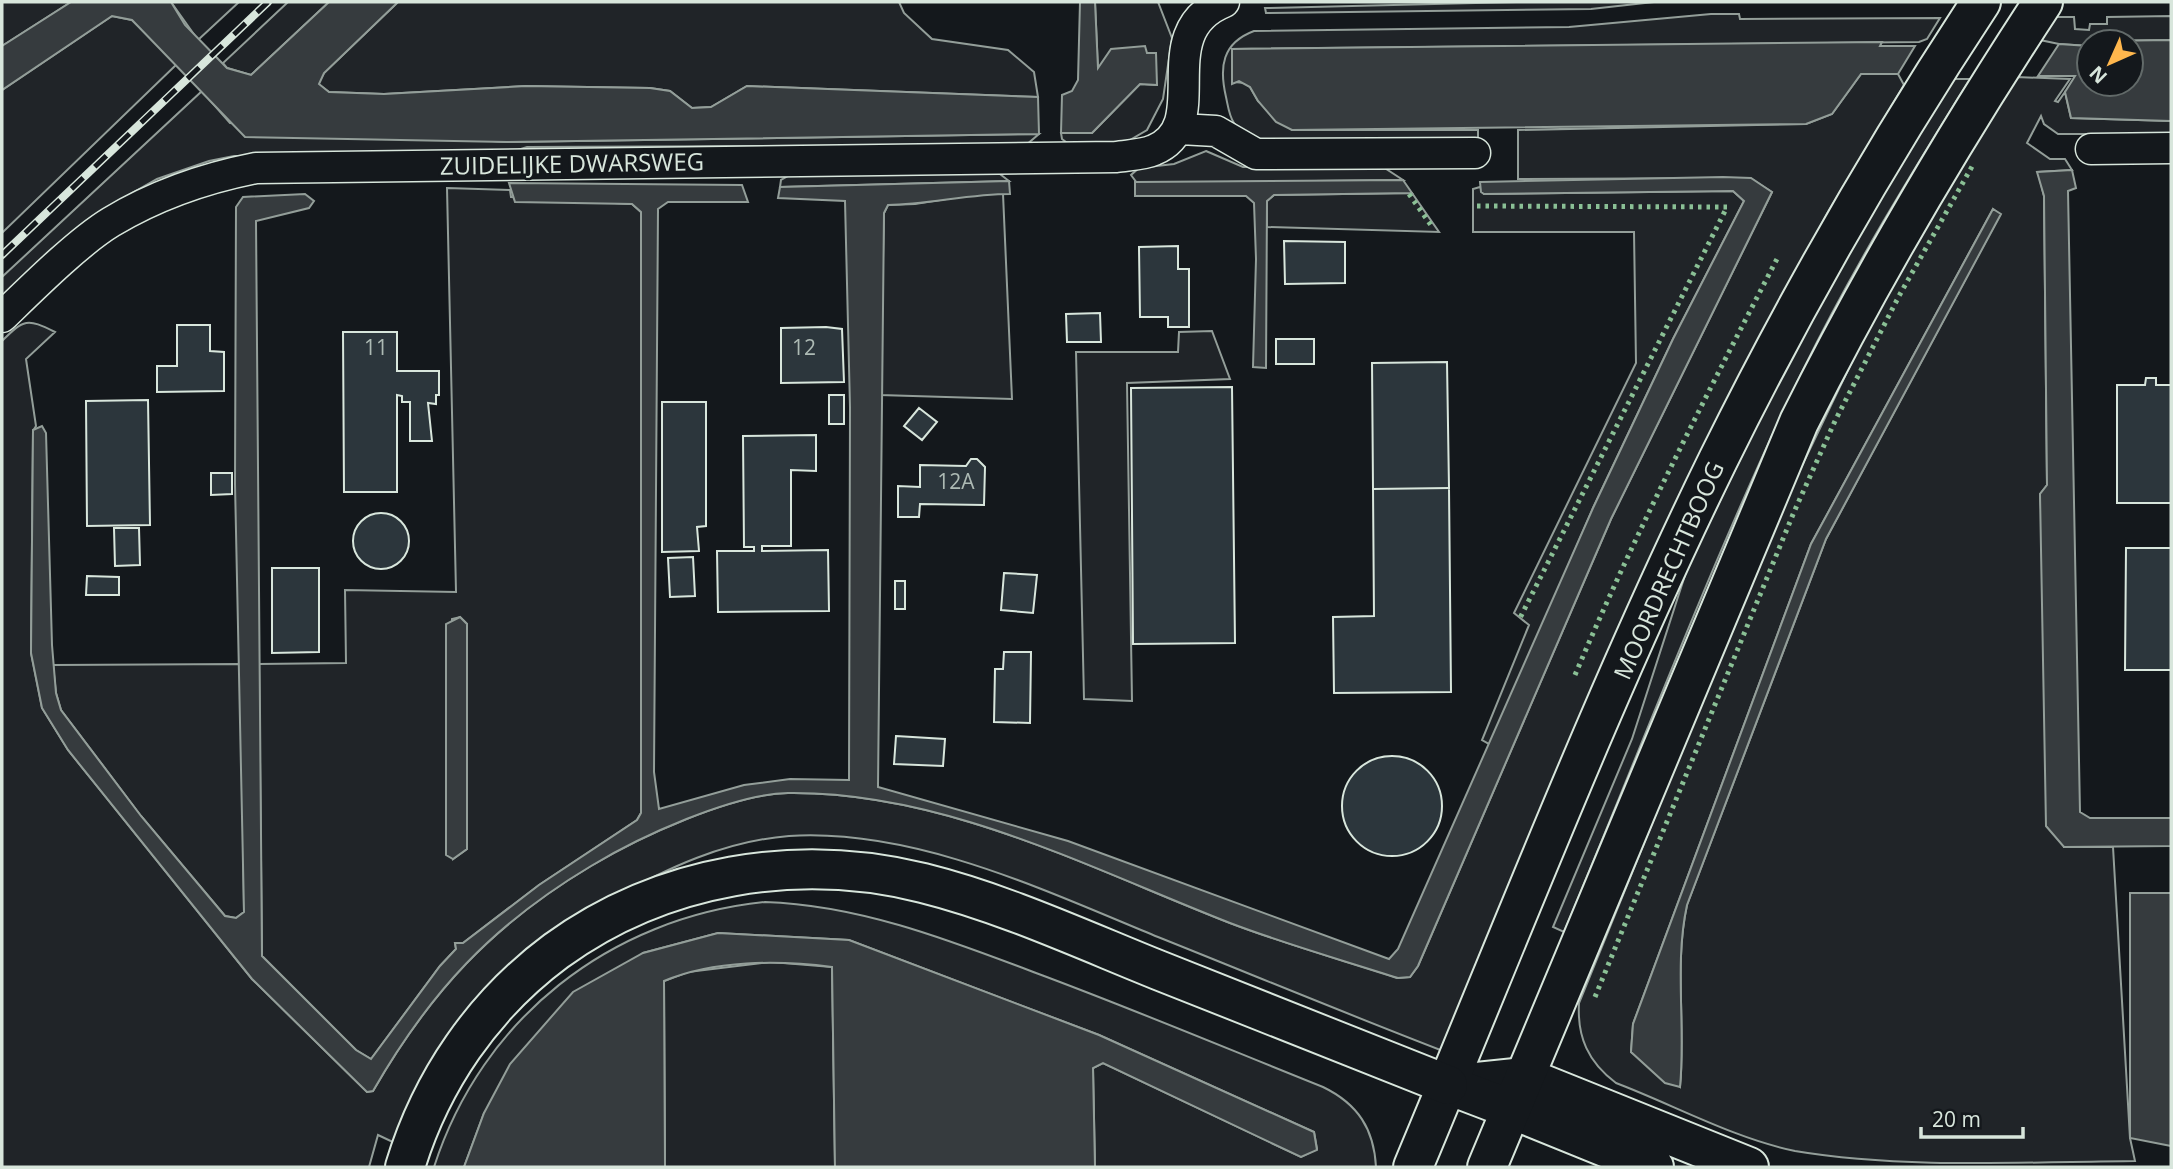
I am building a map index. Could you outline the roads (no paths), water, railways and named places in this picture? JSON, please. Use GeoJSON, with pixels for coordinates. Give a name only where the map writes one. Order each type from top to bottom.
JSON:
{"type":"FeatureCollection","features":[{"type":"Feature","properties":{"kind":"main road","name":"MOORDRECHTBOOG"},"geometry":{"type":"LineString","coordinates":[[1413,1167],[1636,637],[1716,463],[1786,328],[1853,208],[1980,2]]}},
{"type":"Feature","properties":{"kind":"main road"},"geometry":{"type":"LineString","coordinates":[[1487,1167],[1799,422],[1912,209],[2043,2]]}},
{"type":"Feature","properties":{"kind":"main road"},"geometry":{"type":"LineString","coordinates":[[405,1167],[422,1117],[441,1079],[479,1025],[532,970],[584,932],[641,902],[705,881],[779,870],[870,872],[954,891],[1054,928],[1448,1085],[1518,1093],[1749,1167]]}},
{"type":"Feature","properties":{"kind":"main road"},"geometry":{"type":"LineString","coordinates":[[1518,1093],[1654,1167]]}},
{"type":"Feature","properties":{"kind":"street"},"geometry":{"type":"LineString","coordinates":[[1224,2],[1201,18],[1184,55],[1181,79],[1184,109],[1180,129],[1216,131],[1256,154],[1475,153]]}},
{"type":"Feature","properties":{"kind":"street","name":"ZUIDELIJKE DWARSWEG"},"geometry":{"type":"LineString","coordinates":[[2,317],[110,223],[174,191],[219,175],[256,168],[1116,157],[1152,151],[1167,143],[1180,129]]}},
{"type":"Feature","properties":{"kind":"street"},"geometry":{"type":"LineString","coordinates":[[2091,149],[2171,148]]}},
{"type":"Feature","properties":{"kind":"railway"},"geometry":{"type":"LineString","coordinates":[[2,255],[268,2]]}}]}
